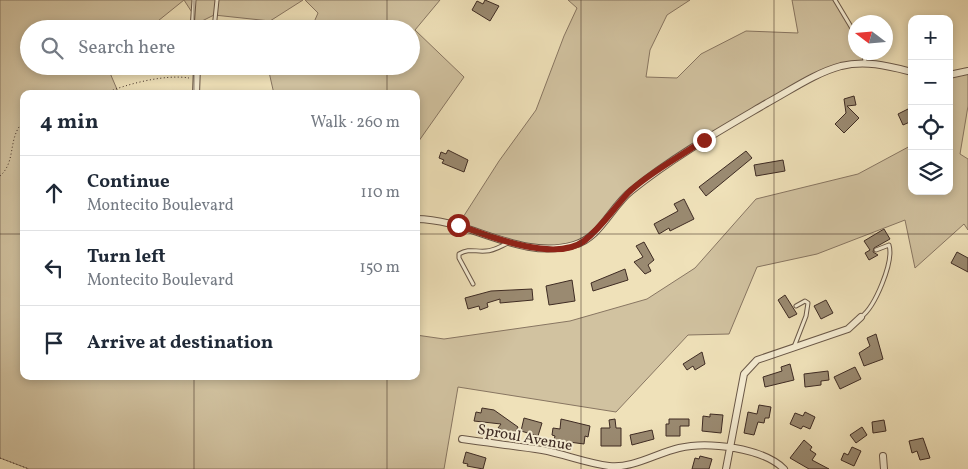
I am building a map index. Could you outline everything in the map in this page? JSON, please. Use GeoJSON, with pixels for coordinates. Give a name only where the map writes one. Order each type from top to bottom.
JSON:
{"type":"FeatureCollection","features":[{"type":"Feature","properties":{"kind":"street"},"geometry":{"type":"LineString","coordinates":[[420,219],[448,222],[508,243],[525,246],[549,248],[573,246],[582,242],[600,227],[629,192],[704,140],[809,79],[842,66],[865,63],[876,63],[908,71]]}},
{"type":"Feature","properties":{"kind":"street"},"geometry":{"type":"LineString","coordinates":[[953,74],[968,71]]}},
{"type":"Feature","properties":{"kind":"street"},"geometry":{"type":"LineString","coordinates":[[196,90],[197,75]]}},
{"type":"Feature","properties":{"kind":"street"},"geometry":{"type":"LineString","coordinates":[[726,469],[744,374],[758,360],[848,329],[861,317]]}},
{"type":"Feature","properties":{"kind":"street","name":"Sproul Avenue"},"geometry":{"type":"LineString","coordinates":[[462,439],[541,450],[610,466],[633,463],[680,448],[695,446],[730,448],[748,450],[766,457],[784,469]]}},
{"type":"Feature","properties":{"kind":"street"},"geometry":{"type":"LineString","coordinates":[[883,456],[884,469]]}},
{"type":"Feature","properties":{"kind":"lane"},"geometry":{"type":"LineString","coordinates":[[193,20],[194,0]]}},
{"type":"Feature","properties":{"kind":"lane"},"geometry":{"type":"LineString","coordinates":[[215,20],[217,0]]}},
{"type":"Feature","properties":{"kind":"lane"},"geometry":{"type":"LineString","coordinates":[[835,0],[848,22]]}},
{"type":"Feature","properties":{"kind":"lane"},"geometry":{"type":"LineString","coordinates":[[473,284],[458,258],[458,254],[468,250],[495,249],[508,243]]}},
{"type":"Feature","properties":{"kind":"lane"},"geometry":{"type":"LineString","coordinates":[[861,317],[871,308],[891,251],[889,245],[876,250]]}},
{"type":"Feature","properties":{"kind":"lane"},"geometry":{"type":"LineString","coordinates":[[794,348],[803,325],[808,303],[805,301],[796,306]]}},
{"type":"Feature","properties":{"kind":"path"},"geometry":{"type":"LineString","coordinates":[[114,90],[170,77],[197,79]]}},
{"type":"Feature","properties":{"kind":"path"},"geometry":{"type":"LineString","coordinates":[[0,176],[9,166],[14,134],[20,127]]}},
{"type":"Feature","properties":{"kind":"path"},"geometry":{"type":"LineString","coordinates":[[0,458],[29,469]]}},
{"type":"Feature","properties":{"kind":"shaded area"},"geometry":{"type":"Polygon","coordinates":[[[0,0],[184,0],[159,20],[20,20],[20,75],[111,75],[117,90],[20,90],[20,380],[420,380],[420,336],[444,339],[570,321],[647,299],[695,268],[756,199],[858,174],[908,147],[908,195],[953,195],[953,74],[968,71],[968,106],[960,154],[968,159],[968,230],[964,224],[915,268],[905,220],[817,254],[757,267],[729,334],[688,335],[616,412],[458,387],[444,469],[29,469],[0,458],[0,0]]]}},
{"type":"Feature","properties":{"kind":"shaded area"},"geometry":{"type":"Polygon","coordinates":[[[184,0],[303,0],[272,20],[214,15],[204,20],[192,20],[193,14],[184,0]]]}},
{"type":"Feature","properties":{"kind":"shaded area"},"geometry":{"type":"Polygon","coordinates":[[[305,0],[440,0],[420,24],[420,20],[315,20],[318,13],[305,0]]]}},
{"type":"Feature","properties":{"kind":"shaded area"},"geometry":{"type":"Polygon","coordinates":[[[568,0],[690,0],[667,15],[650,50],[646,77],[677,78],[701,54],[746,31],[798,33],[792,0],[835,0],[848,23],[848,60],[865,60],[865,63],[825,72],[704,140],[629,192],[600,227],[573,246],[525,246],[458,225],[499,161],[536,110],[564,36],[577,8],[568,0]]]}},
{"type":"Feature","properties":{"kind":"shaded area"},"geometry":{"type":"Polygon","coordinates":[[[420,35],[464,77],[420,139],[420,90],[273,90],[270,75],[420,75],[420,35]]]}},
{"type":"Feature","properties":{"kind":"building"},"geometry":{"type":"Polygon","coordinates":[[[485,0],[499,6],[490,21],[472,10],[477,1],[483,4],[485,0]]]}},
{"type":"Feature","properties":{"kind":"building"},"geometry":{"type":"Polygon","coordinates":[[[854,96],[856,105],[847,106],[859,118],[844,133],[835,124],[846,113],[844,99],[854,96]]]}},
{"type":"Feature","properties":{"kind":"building"},"geometry":{"type":"Polygon","coordinates":[[[908,109],[908,123],[903,125],[898,114],[908,109]]]}},
{"type":"Feature","properties":{"kind":"building"},"geometry":{"type":"Polygon","coordinates":[[[448,150],[468,160],[464,172],[442,163],[444,160],[439,158],[441,152],[446,154],[448,150]]]}},
{"type":"Feature","properties":{"kind":"building"},"geometry":{"type":"Polygon","coordinates":[[[746,151],[752,158],[706,196],[699,187],[746,151]]]}},
{"type":"Feature","properties":{"kind":"building"},"geometry":{"type":"Polygon","coordinates":[[[783,160],[785,171],[756,176],[754,165],[783,160]]]}},
{"type":"Feature","properties":{"kind":"building"},"geometry":{"type":"Polygon","coordinates":[[[684,199],[694,219],[670,231],[669,228],[659,234],[654,224],[678,211],[674,204],[684,199]]]}},
{"type":"Feature","properties":{"kind":"building"},"geometry":{"type":"Polygon","coordinates":[[[884,229],[890,239],[874,248],[873,252],[878,255],[869,260],[865,253],[870,250],[864,241],[884,229]]]}},
{"type":"Feature","properties":{"kind":"building"},"geometry":{"type":"Polygon","coordinates":[[[644,242],[654,260],[648,265],[651,271],[645,274],[634,262],[643,257],[636,246],[644,242]]]}},
{"type":"Feature","properties":{"kind":"building"},"geometry":{"type":"Polygon","coordinates":[[[957,252],[968,258],[968,272],[951,263],[957,252]]]}},
{"type":"Feature","properties":{"kind":"building"},"geometry":{"type":"Polygon","coordinates":[[[625,269],[628,280],[593,291],[591,283],[625,269]]]}},
{"type":"Feature","properties":{"kind":"building"},"geometry":{"type":"Polygon","coordinates":[[[572,280],[575,301],[549,305],[546,286],[572,280]]]}},
{"type":"Feature","properties":{"kind":"building"},"geometry":{"type":"Polygon","coordinates":[[[532,289],[533,300],[500,303],[500,299],[487,303],[488,307],[480,310],[479,306],[468,309],[465,298],[491,291],[532,289]]]}},
{"type":"Feature","properties":{"kind":"building"},"geometry":{"type":"Polygon","coordinates":[[[785,295],[797,314],[789,318],[778,300],[785,295]]]}},
{"type":"Feature","properties":{"kind":"building"},"geometry":{"type":"Polygon","coordinates":[[[826,300],[833,313],[821,319],[814,306],[826,300]]]}},
{"type":"Feature","properties":{"kind":"building"},"geometry":{"type":"Polygon","coordinates":[[[876,334],[883,359],[864,366],[859,353],[870,346],[867,338],[876,334]]]}},
{"type":"Feature","properties":{"kind":"building"},"geometry":{"type":"Polygon","coordinates":[[[702,352],[705,364],[695,370],[693,366],[687,370],[683,364],[702,352]]]}},
{"type":"Feature","properties":{"kind":"building"},"geometry":{"type":"Polygon","coordinates":[[[790,364],[794,380],[765,387],[763,377],[782,371],[781,367],[790,364]]]}},
{"type":"Feature","properties":{"kind":"building"},"geometry":{"type":"Polygon","coordinates":[[[855,367],[861,379],[840,389],[834,377],[855,367]]]}},
{"type":"Feature","properties":{"kind":"building"},"geometry":{"type":"Polygon","coordinates":[[[828,371],[829,380],[821,381],[821,385],[805,387],[804,374],[828,371]]]}},
{"type":"Feature","properties":{"kind":"building"},"geometry":{"type":"Polygon","coordinates":[[[759,405],[771,407],[769,418],[765,418],[764,423],[758,422],[754,435],[744,433],[748,412],[757,414],[759,405]]]}},
{"type":"Feature","properties":{"kind":"building"},"geometry":{"type":"Polygon","coordinates":[[[482,408],[494,410],[518,427],[514,435],[498,428],[501,424],[474,421],[476,412],[481,413],[482,408]]]}},
{"type":"Feature","properties":{"kind":"building"},"geometry":{"type":"Polygon","coordinates":[[[805,412],[815,417],[810,429],[803,426],[801,429],[790,424],[795,413],[803,416],[805,412]]]}},
{"type":"Feature","properties":{"kind":"building"},"geometry":{"type":"Polygon","coordinates":[[[710,414],[723,415],[721,433],[702,431],[703,416],[710,417],[710,414]]]}},
{"type":"Feature","properties":{"kind":"building"},"geometry":{"type":"Polygon","coordinates":[[[524,418],[542,423],[538,436],[521,431],[524,418]]]}},
{"type":"Feature","properties":{"kind":"building"},"geometry":{"type":"Polygon","coordinates":[[[561,419],[590,426],[588,437],[585,436],[584,444],[554,440],[555,436],[552,435],[553,428],[560,429],[561,419]]]}},
{"type":"Feature","properties":{"kind":"building"},"geometry":{"type":"Polygon","coordinates":[[[615,419],[616,428],[621,428],[621,446],[601,446],[601,428],[610,428],[609,420],[615,419]]]}},
{"type":"Feature","properties":{"kind":"building"},"geometry":{"type":"Polygon","coordinates":[[[669,419],[689,419],[689,426],[680,426],[680,436],[666,436],[666,424],[669,424],[669,419]]]}},
{"type":"Feature","properties":{"kind":"building"},"geometry":{"type":"Polygon","coordinates":[[[884,420],[886,431],[873,433],[872,422],[884,420]]]}},
{"type":"Feature","properties":{"kind":"building"},"geometry":{"type":"Polygon","coordinates":[[[862,427],[867,435],[856,443],[850,435],[862,427]]]}},
{"type":"Feature","properties":{"kind":"building"},"geometry":{"type":"Polygon","coordinates":[[[652,430],[654,439],[632,445],[630,435],[652,430]]]}},
{"type":"Feature","properties":{"kind":"building"},"geometry":{"type":"Polygon","coordinates":[[[923,438],[930,458],[920,460],[917,451],[912,453],[909,441],[923,438]]]}},
{"type":"Feature","properties":{"kind":"building"},"geometry":{"type":"Polygon","coordinates":[[[804,440],[812,447],[810,450],[816,454],[812,460],[829,469],[809,469],[790,458],[804,440]]]}},
{"type":"Feature","properties":{"kind":"building"},"geometry":{"type":"Polygon","coordinates":[[[852,447],[861,451],[854,466],[841,460],[844,453],[848,455],[852,447]]]}},
{"type":"Feature","properties":{"kind":"building"},"geometry":{"type":"Polygon","coordinates":[[[466,452],[486,458],[483,469],[467,466],[468,464],[463,463],[466,452]]]}},
{"type":"Feature","properties":{"kind":"building"},"geometry":{"type":"Polygon","coordinates":[[[700,456],[712,459],[709,469],[692,469],[695,458],[699,459],[700,456]]]}},
{"type":"Feature","properties":{"kind":"route"},"geometry":{"type":"LineString","coordinates":[[458,225],[508,243],[549,248],[573,246],[582,242],[600,227],[629,192],[704,140]]}}]}
